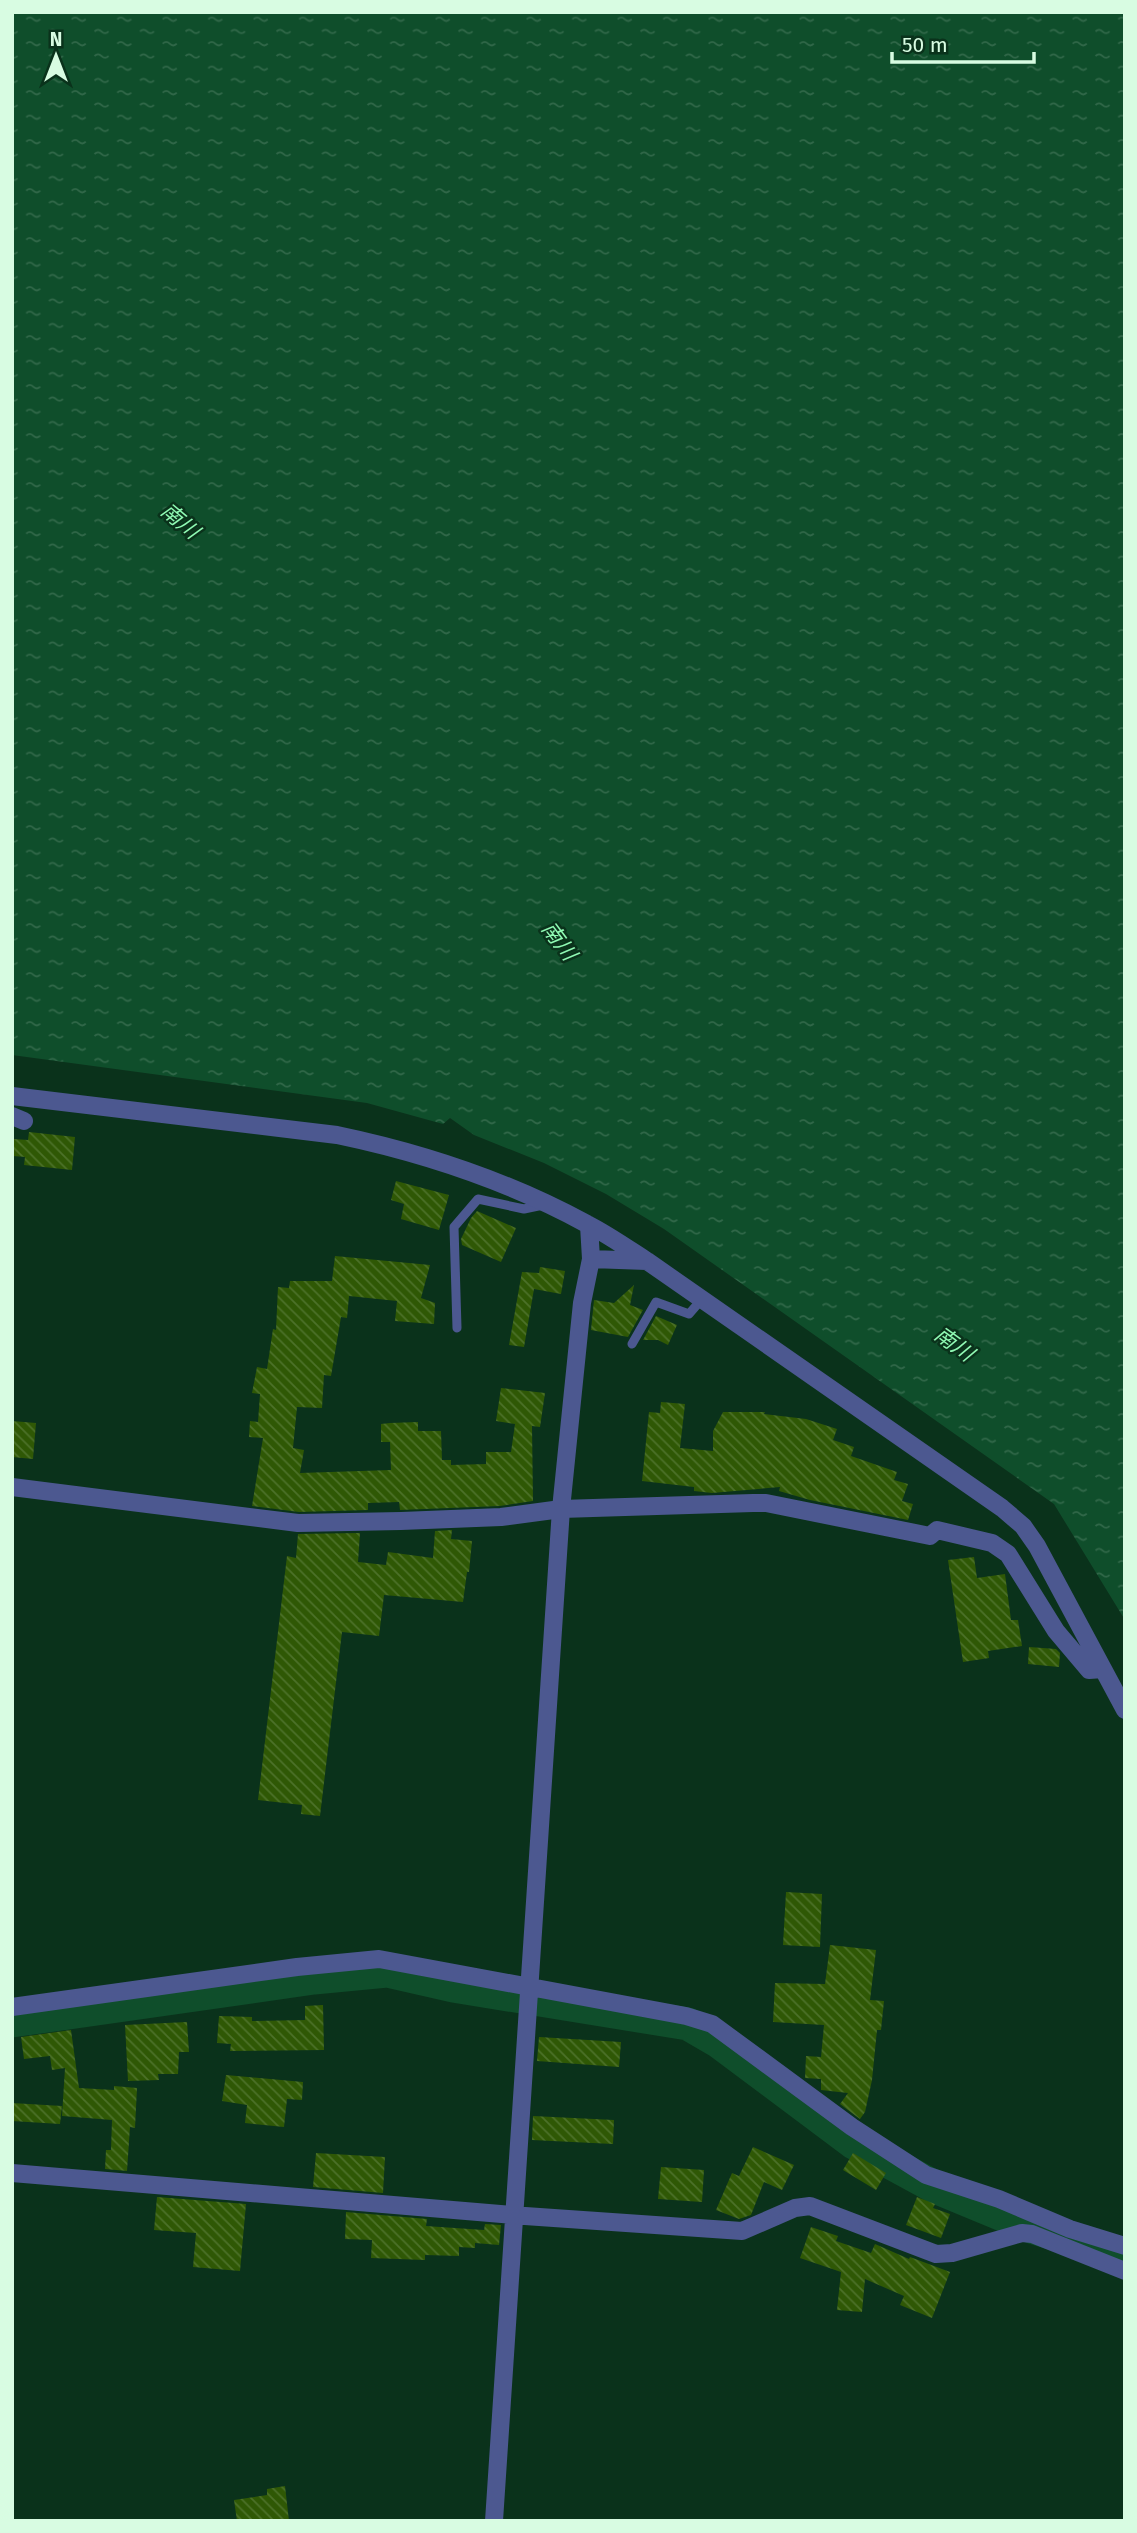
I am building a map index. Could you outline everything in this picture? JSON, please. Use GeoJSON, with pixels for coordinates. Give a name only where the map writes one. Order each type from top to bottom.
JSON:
{"type":"FeatureCollection","features":[{"type":"Feature","properties":{"kind":"street"},"geometry":{"type":"LineString","coordinates":[[12,1096],[337,1135],[420,1156],[500,1184],[589,1225],[702,1299],[1002,1508],[1023,1526],[1037,1546],[1125,1710]]}},
{"type":"Feature","properties":{"kind":"street"},"geometry":{"type":"LineString","coordinates":[[494,2521],[561,1509],[582,1304],[591,1259],[589,1225]]}},
{"type":"Feature","properties":{"kind":"street"},"geometry":{"type":"LineString","coordinates":[[591,1259],[646,1261]]}},
{"type":"Feature","properties":{"kind":"street"},"geometry":{"type":"LineString","coordinates":[[12,1487],[298,1523],[501,1517],[561,1509],[766,1503],[930,1536],[937,1530],[992,1543],[1008,1554],[1064,1641],[1089,1671],[1103,1669]]}},
{"type":"Feature","properties":{"kind":"street"},"geometry":{"type":"LineString","coordinates":[[12,2007],[297,1967],[379,1959],[529,1996],[674,2013],[712,2024],[852,2127],[926,2175],[999,2199],[1070,2229],[1125,2246]]}},
{"type":"Feature","properties":{"kind":"street"},"geometry":{"type":"LineString","coordinates":[[12,2173],[742,2231],[795,2208],[810,2206],[936,2254],[952,2253],[1022,2232],[1125,2271]]}},
{"type":"Feature","properties":{"kind":"lane"},"geometry":{"type":"LineString","coordinates":[[457,1328],[454,1227],[478,1199],[524,1209],[546,1205]]}},
{"type":"Feature","properties":{"kind":"lane"},"geometry":{"type":"LineString","coordinates":[[632,1344],[656,1302],[689,1314],[702,1299]]}},
{"type":"Feature","properties":{"kind":"water","name":"南川"},"geometry":{"type":"Polygon","coordinates":[[[12,12],[1125,12],[1125,1620],[1054,1504],[664,1229],[606,1194],[544,1163],[474,1135],[450,1118],[443,1124],[367,1103],[12,1055],[12,12]]]}},
{"type":"Feature","properties":{"kind":"building"},"geometry":{"type":"Polygon","coordinates":[[[29,1132],[75,1137],[72,1170],[24,1165],[25,1157],[13,1156],[14,1139],[28,1140],[29,1132]]]}},
{"type":"Feature","properties":{"kind":"building"},"geometry":{"type":"Polygon","coordinates":[[[396,1181],[449,1195],[439,1230],[401,1219],[404,1204],[391,1200],[396,1181]]]}},
{"type":"Feature","properties":{"kind":"building"},"geometry":{"type":"Polygon","coordinates":[[[477,1211],[516,1228],[501,1262],[462,1245],[461,1239],[477,1211]]]}},
{"type":"Feature","properties":{"kind":"building"},"geometry":{"type":"Polygon","coordinates":[[[335,1256],[430,1265],[421,1298],[435,1303],[434,1324],[395,1321],[397,1301],[349,1296],[347,1318],[341,1317],[331,1376],[324,1375],[322,1408],[297,1407],[293,1448],[304,1450],[300,1473],[391,1470],[390,1442],[381,1442],[381,1424],[390,1423],[418,1422],[418,1431],[441,1431],[442,1460],[451,1460],[451,1465],[486,1464],[486,1452],[511,1452],[515,1424],[496,1421],[501,1388],[545,1393],[540,1427],[532,1426],[533,1501],[500,1506],[400,1510],[399,1502],[368,1503],[368,1510],[299,1512],[252,1506],[263,1438],[249,1437],[250,1421],[258,1422],[260,1394],[252,1393],[257,1367],[267,1369],[273,1329],[276,1330],[278,1287],[289,1288],[290,1281],[332,1281],[335,1256]]]}},
{"type":"Feature","properties":{"kind":"building"},"geometry":{"type":"Polygon","coordinates":[[[540,1267],[565,1271],[561,1294],[534,1289],[524,1347],[509,1345],[522,1272],[539,1273],[540,1267]]]}},
{"type":"Feature","properties":{"kind":"building"},"geometry":{"type":"Polygon","coordinates":[[[634,1285],[630,1305],[643,1310],[628,1337],[591,1330],[594,1300],[614,1303],[634,1285]]]}},
{"type":"Feature","properties":{"kind":"building"},"geometry":{"type":"Polygon","coordinates":[[[656,1316],[677,1325],[668,1345],[658,1340],[643,1340],[656,1316]]]}},
{"type":"Feature","properties":{"kind":"building"},"geometry":{"type":"Polygon","coordinates":[[[661,1402],[685,1404],[680,1448],[713,1451],[713,1431],[723,1412],[765,1412],[764,1414],[806,1419],[837,1429],[833,1440],[854,1447],[851,1456],[897,1472],[894,1480],[908,1484],[902,1501],[913,1504],[908,1520],[810,1500],[779,1491],[780,1487],[712,1493],[694,1491],[694,1487],[642,1481],[649,1412],[660,1413],[661,1402]]]}},
{"type":"Feature","properties":{"kind":"building"},"geometry":{"type":"Polygon","coordinates":[[[12,1421],[36,1423],[33,1459],[12,1457],[12,1421]]]}},
{"type":"Feature","properties":{"kind":"building"},"geometry":{"type":"Polygon","coordinates":[[[452,1530],[451,1539],[472,1541],[463,1602],[384,1595],[379,1636],[342,1632],[320,1816],[301,1814],[302,1805],[258,1800],[287,1556],[296,1558],[298,1534],[360,1533],[358,1562],[386,1565],[388,1552],[433,1558],[435,1531],[452,1530]]]}},
{"type":"Feature","properties":{"kind":"building"},"geometry":{"type":"Polygon","coordinates":[[[974,1557],[977,1578],[1005,1574],[1011,1620],[1018,1620],[1022,1646],[988,1651],[989,1658],[963,1662],[948,1560],[974,1557]]]}},
{"type":"Feature","properties":{"kind":"building"},"geometry":{"type":"Polygon","coordinates":[[[1029,1647],[1056,1649],[1060,1653],[1059,1667],[1028,1664],[1029,1647]]]}},
{"type":"Feature","properties":{"kind":"building"},"geometry":{"type":"Polygon","coordinates":[[[786,1892],[822,1894],[820,1947],[783,1945],[786,1892]]]}},
{"type":"Feature","properties":{"kind":"building"},"geometry":{"type":"Polygon","coordinates":[[[830,1945],[876,1950],[870,2000],[884,2001],[881,2030],[877,2030],[872,2080],[865,2112],[860,2119],[840,2104],[848,2093],[821,2090],[821,2079],[805,2078],[806,2056],[821,2057],[824,2025],[773,2022],[775,1983],[825,1984],[830,1945]]]}},
{"type":"Feature","properties":{"kind":"building"},"geometry":{"type":"Polygon","coordinates":[[[323,2005],[324,2050],[230,2051],[231,2044],[217,2043],[219,2016],[252,2017],[252,2021],[305,2020],[305,2006],[323,2005]]]}},
{"type":"Feature","properties":{"kind":"building"},"geometry":{"type":"Polygon","coordinates":[[[187,2022],[189,2052],[179,2052],[178,2074],[158,2074],[159,2080],[128,2081],[125,2025],[187,2022]]]}},
{"type":"Feature","properties":{"kind":"building"},"geometry":{"type":"Polygon","coordinates":[[[71,2030],[79,2088],[137,2088],[135,2128],[130,2127],[127,2171],[105,2169],[106,2150],[111,2150],[112,2120],[62,2116],[65,2068],[52,2070],[50,2056],[24,2059],[21,2037],[71,2030]]]}},
{"type":"Feature","properties":{"kind":"building"},"geometry":{"type":"Polygon","coordinates":[[[539,2037],[621,2042],[619,2067],[537,2061],[539,2037]]]}},
{"type":"Feature","properties":{"kind":"building"},"geometry":{"type":"Polygon","coordinates":[[[226,2075],[303,2082],[302,2100],[287,2099],[284,2127],[245,2123],[247,2105],[222,2101],[226,2075]]]}},
{"type":"Feature","properties":{"kind":"building"},"geometry":{"type":"Polygon","coordinates":[[[12,2103],[62,2106],[60,2124],[12,2121],[12,2103]]]}},
{"type":"Feature","properties":{"kind":"building"},"geometry":{"type":"Polygon","coordinates":[[[533,2116],[614,2120],[613,2144],[532,2140],[533,2116]]]}},
{"type":"Feature","properties":{"kind":"building"},"geometry":{"type":"Polygon","coordinates":[[[753,2147],[794,2165],[782,2190],[764,2182],[751,2215],[739,2219],[716,2210],[732,2173],[739,2176],[753,2147]]]}},
{"type":"Feature","properties":{"kind":"building"},"geometry":{"type":"Polygon","coordinates":[[[316,2153],[385,2157],[383,2193],[313,2187],[316,2153]]]}},
{"type":"Feature","properties":{"kind":"building"},"geometry":{"type":"Polygon","coordinates":[[[853,2153],[886,2173],[876,2190],[843,2170],[853,2153]]]}},
{"type":"Feature","properties":{"kind":"building"},"geometry":{"type":"Polygon","coordinates":[[[661,2167],[704,2170],[702,2202],[658,2199],[661,2167]]]}},
{"type":"Feature","properties":{"kind":"building"},"geometry":{"type":"Polygon","coordinates":[[[157,2197],[246,2204],[240,2271],[193,2267],[196,2233],[154,2230],[157,2197]]]}},
{"type":"Feature","properties":{"kind":"building"},"geometry":{"type":"Polygon","coordinates":[[[917,2197],[935,2204],[933,2208],[950,2214],[941,2238],[906,2225],[917,2197]]]}},
{"type":"Feature","properties":{"kind":"building"},"geometry":{"type":"Polygon","coordinates":[[[346,2212],[427,2219],[426,2226],[484,2230],[485,2224],[501,2225],[499,2245],[475,2243],[475,2248],[459,2247],[459,2256],[425,2255],[425,2260],[371,2258],[372,2240],[345,2239],[346,2212]]]}},
{"type":"Feature","properties":{"kind":"building"},"geometry":{"type":"Polygon","coordinates":[[[811,2227],[838,2236],[836,2241],[871,2253],[875,2244],[909,2259],[910,2257],[950,2272],[932,2318],[900,2305],[904,2296],[865,2279],[862,2312],[837,2310],[841,2272],[800,2258],[811,2227]]]}},
{"type":"Feature","properties":{"kind":"building"},"geometry":{"type":"Polygon","coordinates":[[[285,2486],[289,2521],[237,2521],[234,2500],[267,2495],[267,2489],[285,2486]]]}},
{"type":"Feature","properties":{"kind":"waterway"},"geometry":{"type":"LineString","coordinates":[[12,2021],[314,1978],[387,1971],[453,1986],[688,2024],[719,2042],[854,2143],[935,2187],[1034,2228],[1093,2246],[1125,2260]]}}]}
